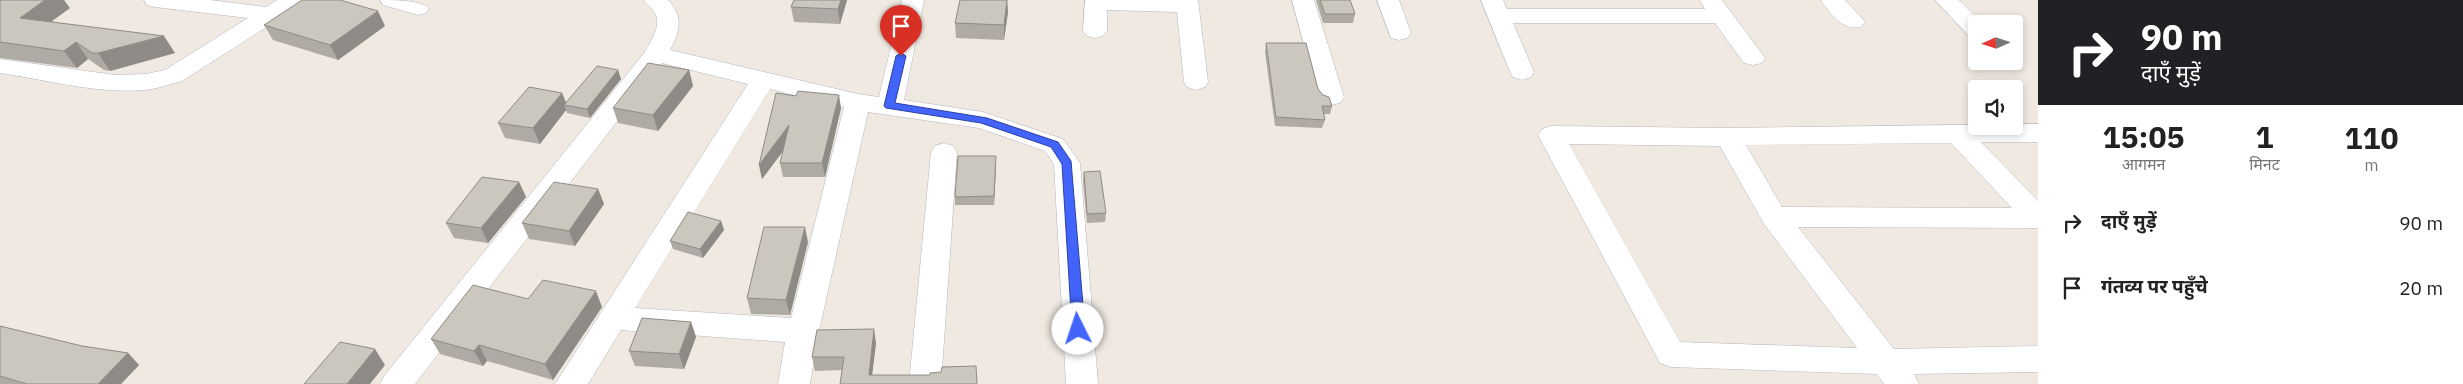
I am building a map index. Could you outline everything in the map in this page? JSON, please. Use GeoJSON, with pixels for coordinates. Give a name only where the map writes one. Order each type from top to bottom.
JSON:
{"type":"FeatureCollection","features":[{"type":"Feature","properties":{"kind":"street"},"geometry":{"type":"LineString","coordinates":[[155,0],[268,14]]}},
{"type":"Feature","properties":{"kind":"street"},"geometry":{"type":"LineString","coordinates":[[0,66],[115,83],[146,82],[173,76],[268,14],[293,0]]}},
{"type":"Feature","properties":{"kind":"street"},"geometry":{"type":"LineString","coordinates":[[391,0],[418,8]]}},
{"type":"Feature","properties":{"kind":"street"},"geometry":{"type":"LineString","coordinates":[[396,384],[656,54],[667,32],[669,19],[665,8],[655,0]]}},
{"type":"Feature","properties":{"kind":"street"},"geometry":{"type":"LineString","coordinates":[[890,106],[913,0]]}},
{"type":"Feature","properties":{"kind":"street"},"geometry":{"type":"LineString","coordinates":[[1303,0],[1331,97]]}},
{"type":"Feature","properties":{"kind":"street"},"geometry":{"type":"LineString","coordinates":[[1388,0],[1399,33]]}},
{"type":"Feature","properties":{"kind":"street"},"geometry":{"type":"LineString","coordinates":[[1832,0],[1853,22]]}},
{"type":"Feature","properties":{"kind":"street"},"geometry":{"type":"LineString","coordinates":[[1946,0],[1968,22]]}},
{"type":"Feature","properties":{"kind":"street"},"geometry":{"type":"LineString","coordinates":[[1095,31],[1096,2],[1188,2],[1196,82]]}},
{"type":"Feature","properties":{"kind":"street"},"geometry":{"type":"LineString","coordinates":[[1522,72],[1495,8],[1716,8],[1754,58]]}},
{"type":"Feature","properties":{"kind":"street"},"geometry":{"type":"LineString","coordinates":[[656,54],[858,102],[983,120],[1054,145],[1067,163],[1082,384]]}},
{"type":"Feature","properties":{"kind":"street"},"geometry":{"type":"LineString","coordinates":[[571,384],[763,80]]}},
{"type":"Feature","properties":{"kind":"street"},"geometry":{"type":"LineString","coordinates":[[794,384],[803,331],[858,102]]}},
{"type":"Feature","properties":{"kind":"street"},"geometry":{"type":"LineString","coordinates":[[2038,133],[1728,137],[1551,135],[1671,354],[1894,373],[2038,360]]}},
{"type":"Feature","properties":{"kind":"street"},"geometry":{"type":"LineString","coordinates":[[1959,135],[2038,218]]}},
{"type":"Feature","properties":{"kind":"street"},"geometry":{"type":"LineString","coordinates":[[1728,137],[1774,217],[1894,373]]}},
{"type":"Feature","properties":{"kind":"street"},"geometry":{"type":"LineString","coordinates":[[925,384],[944,152]]}},
{"type":"Feature","properties":{"kind":"street"},"geometry":{"type":"LineString","coordinates":[[1774,217],[2038,218]]}},
{"type":"Feature","properties":{"kind":"street"},"geometry":{"type":"LineString","coordinates":[[613,318],[803,331]]}},
{"type":"Feature","properties":{"kind":"building"},"geometry":{"type":"Polygon","coordinates":[[[0,0],[45,0],[20,18],[164,36],[98,53],[92,53],[76,42],[64,51],[0,42],[0,0]]]}},
{"type":"Feature","properties":{"kind":"building"},"geometry":{"type":"Polygon","coordinates":[[[302,0],[340,0],[378,11],[330,45],[264,25],[302,0]]]}},
{"type":"Feature","properties":{"kind":"building"},"geometry":{"type":"Polygon","coordinates":[[[794,0],[841,0],[838,9],[791,7],[794,0]]]}},
{"type":"Feature","properties":{"kind":"building"},"geometry":{"type":"Polygon","coordinates":[[[960,0],[1007,0],[1004,25],[955,23],[960,0]]]}},
{"type":"Feature","properties":{"kind":"building"},"geometry":{"type":"Polygon","coordinates":[[[1320,0],[1350,0],[1355,14],[1325,14],[1320,0]]]}},
{"type":"Feature","properties":{"kind":"building"},"geometry":{"type":"Polygon","coordinates":[[[1266,43],[1306,43],[1318,89],[1323,95],[1329,97],[1332,106],[1322,106],[1325,120],[1276,117],[1266,43]]]}},
{"type":"Feature","properties":{"kind":"building"},"geometry":{"type":"Polygon","coordinates":[[[648,63],[689,70],[653,115],[613,108],[648,63]]]}},
{"type":"Feature","properties":{"kind":"building"},"geometry":{"type":"Polygon","coordinates":[[[597,66],[618,70],[587,109],[564,105],[597,66]]]}},
{"type":"Feature","properties":{"kind":"building"},"geometry":{"type":"Polygon","coordinates":[[[529,87],[562,93],[533,128],[498,123],[529,87]]]}},
{"type":"Feature","properties":{"kind":"building"},"geometry":{"type":"Polygon","coordinates":[[[798,91],[839,95],[822,163],[780,163],[789,125],[759,165],[776,93],[796,96],[798,91]]]}},
{"type":"Feature","properties":{"kind":"building"},"geometry":{"type":"Polygon","coordinates":[[[958,156],[996,156],[994,196],[955,197],[958,156]]]}},
{"type":"Feature","properties":{"kind":"building"},"geometry":{"type":"Polygon","coordinates":[[[1100,171],[1106,213],[1087,214],[1084,172],[1100,171]]]}},
{"type":"Feature","properties":{"kind":"building"},"geometry":{"type":"Polygon","coordinates":[[[482,177],[519,182],[481,228],[446,223],[482,177]]]}},
{"type":"Feature","properties":{"kind":"building"},"geometry":{"type":"Polygon","coordinates":[[[554,182],[598,189],[569,231],[522,223],[554,182]]]}},
{"type":"Feature","properties":{"kind":"building"},"geometry":{"type":"Polygon","coordinates":[[[688,212],[721,221],[700,249],[670,241],[688,212]]]}},
{"type":"Feature","properties":{"kind":"building"},"geometry":{"type":"Polygon","coordinates":[[[764,227],[805,227],[786,300],[747,298],[764,227]]]}},
{"type":"Feature","properties":{"kind":"building"},"geometry":{"type":"Polygon","coordinates":[[[543,280],[596,291],[545,364],[479,345],[474,351],[431,339],[473,285],[528,299],[543,280]]]}},
{"type":"Feature","properties":{"kind":"building"},"geometry":{"type":"Polygon","coordinates":[[[642,318],[691,322],[679,354],[629,351],[642,318]]]}},
{"type":"Feature","properties":{"kind":"building"},"geometry":{"type":"Polygon","coordinates":[[[0,326],[82,346],[128,353],[98,384],[27,384],[0,376],[0,326]]]}},
{"type":"Feature","properties":{"kind":"building"},"geometry":{"type":"Polygon","coordinates":[[[874,329],[869,375],[930,375],[930,373],[941,372],[942,367],[976,366],[977,384],[840,384],[844,357],[812,357],[817,330],[874,329]]]}},
{"type":"Feature","properties":{"kind":"building"},"geometry":{"type":"Polygon","coordinates":[[[340,342],[375,349],[347,384],[304,384],[340,342]]]}},
{"type":"Feature","properties":{"kind":"route"},"geometry":{"type":"LineString","coordinates":[[901,56],[890,106],[983,120],[1054,145],[1067,163],[1078,329]]}}]}
